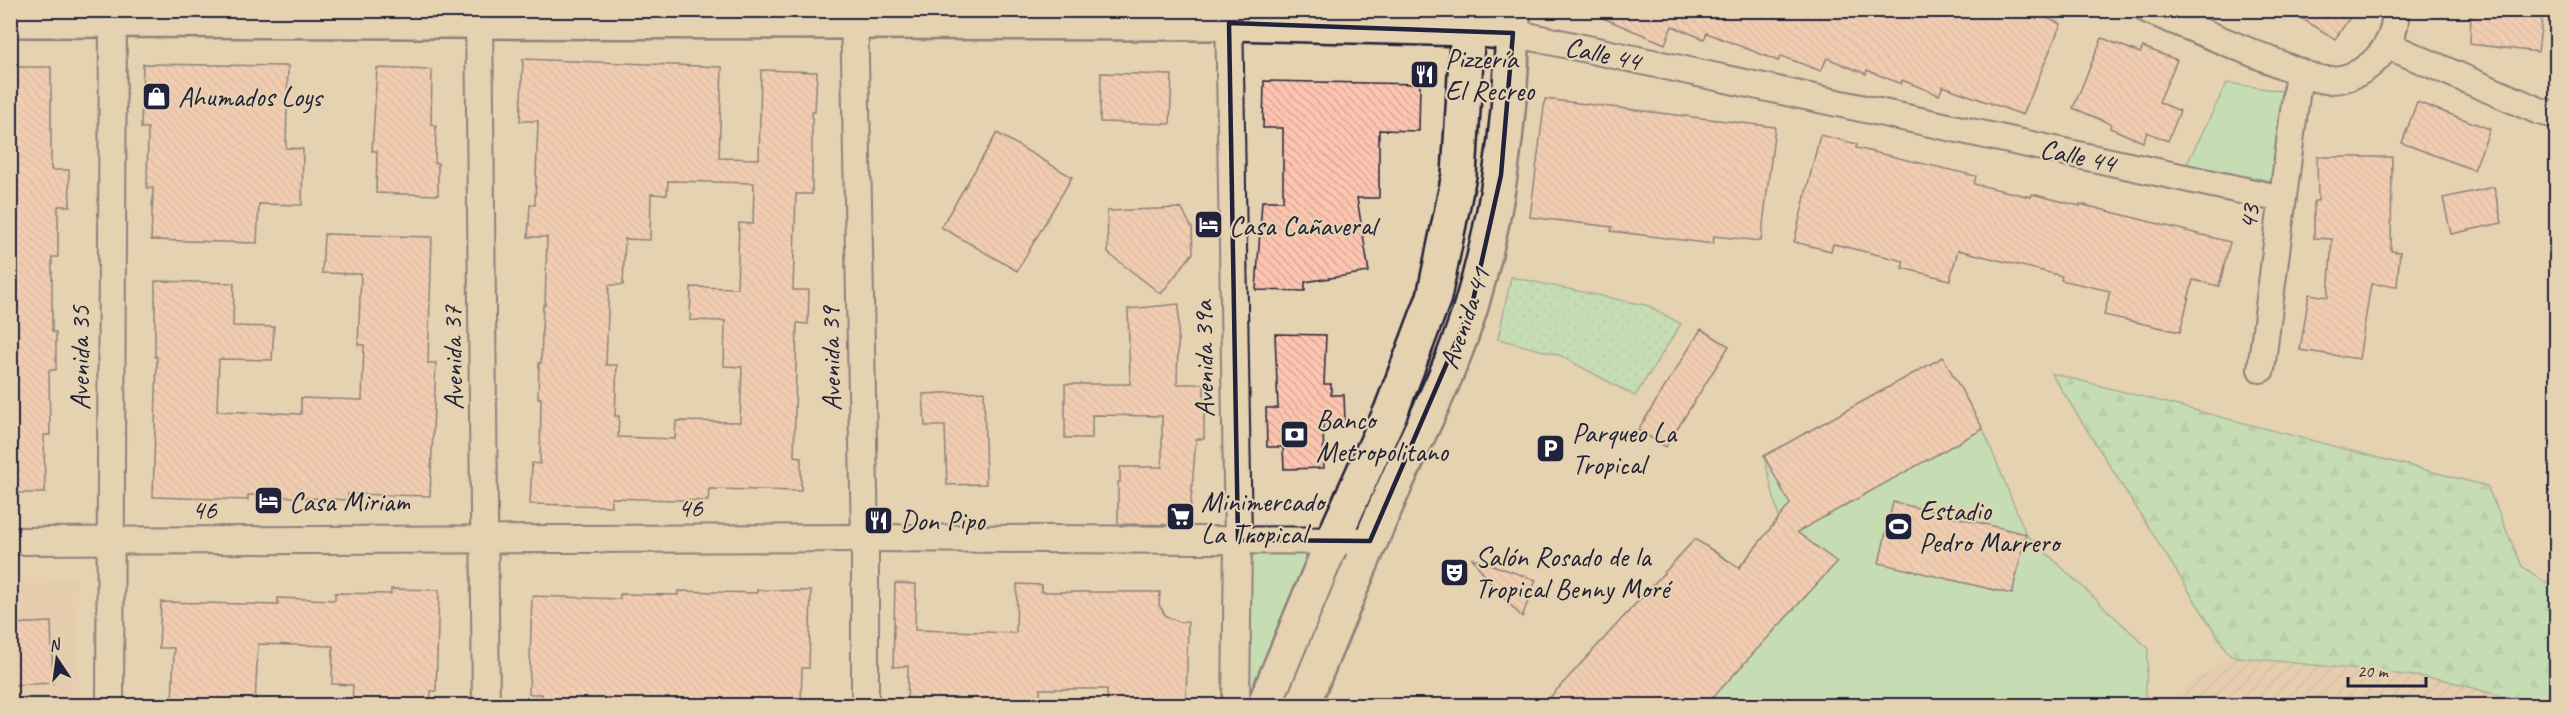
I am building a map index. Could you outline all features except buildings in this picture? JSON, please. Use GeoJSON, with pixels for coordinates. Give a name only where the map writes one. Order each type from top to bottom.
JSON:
{"type":"FeatureCollection","features":[{"type":"Feature","properties":{"kind":"street"},"geometry":{"type":"LineString","coordinates":[[1229,17],[1303,10]]}},
{"type":"Feature","properties":{"kind":"street"},"geometry":{"type":"LineString","coordinates":[[2148,10],[2317,79],[2345,78],[2361,72],[2377,60],[2393,32],[2396,10]]}},
{"type":"Feature","properties":{"kind":"street","name":"Calle 44"},"geometry":{"type":"LineString","coordinates":[[10,20],[113,15],[1229,17],[1513,22],[2282,199]]}},
{"type":"Feature","properties":{"kind":"street","name":"Avenida 35"},"geometry":{"type":"LineString","coordinates":[[110,705],[113,15]]}},
{"type":"Feature","properties":{"kind":"street","name":"Avenida 37"},"geometry":{"type":"LineString","coordinates":[[479,16],[486,705]]}},
{"type":"Feature","properties":{"kind":"street","name":"Avenida 39"},"geometry":{"type":"LineString","coordinates":[[854,16],[865,538],[865,705]]}},
{"type":"Feature","properties":{"kind":"street","name":"Avenida 39a"},"geometry":{"type":"LineString","coordinates":[[1229,17],[1238,540],[1236,705]]}},
{"type":"Feature","properties":{"kind":"street","name":"Avenida 41"},"geometry":{"type":"LineString","coordinates":[[1264,705],[1333,540],[1391,411],[1434,297],[1459,175],[1469,20]]}},
{"type":"Feature","properties":{"kind":"street","name":"Avenida 41"},"geometry":{"type":"LineString","coordinates":[[1302,705],[1370,542],[1455,352],[1472,305],[1485,255],[1501,175],[1513,22]]}},
{"type":"Feature","properties":{"kind":"street"},"geometry":{"type":"LineString","coordinates":[[2387,45],[2539,111],[2556,115]]}},
{"type":"Feature","properties":{"kind":"street","name":"43"},"geometry":{"type":"LineString","coordinates":[[2261,369],[2299,72]]}},
{"type":"Feature","properties":{"kind":"street","name":"46"},"geometry":{"type":"LineString","coordinates":[[10,541],[865,538],[1370,542]]}},
{"type":"Feature","properties":{"kind":"highlighted area"},"geometry":{"type":"Polygon","coordinates":[[[1229,23],[1513,33],[1501,175],[1472,305],[1370,541],[1238,540],[1229,23]]]}},
{"type":"Feature","properties":{"kind":"shaded area"},"geometry":{"type":"Polygon","coordinates":[[[11,578],[77,578],[77,705],[11,706],[11,578]]]}},
{"type":"Feature","properties":{"kind":"shaded area"},"geometry":{"type":"Polygon","coordinates":[[[2230,656],[2441,679],[2533,705],[2161,706],[2230,656]]]}},
{"type":"Feature","properties":{"kind":"green space"},"geometry":{"type":"Polygon","coordinates":[[[2227,83],[2288,92],[2275,182],[2187,164],[2227,83]]]}},
{"type":"Feature","properties":{"kind":"green space"},"geometry":{"type":"Polygon","coordinates":[[[1511,277],[1649,306],[1681,324],[1635,396],[1559,355],[1498,339],[1511,277]]]}},
{"type":"Feature","properties":{"kind":"green space","name":"Estadio Pedro Marrero"},"geometry":{"type":"Polygon","coordinates":[[[1943,357],[1983,429],[2026,534],[2148,648],[2145,705],[1543,706],[1695,539],[1739,567],[1779,519],[1764,456],[1943,357]]]}},
{"type":"Feature","properties":{"kind":"green space"},"geometry":{"type":"Polygon","coordinates":[[[2051,373],[2487,486],[2522,566],[2556,590],[2556,705],[2533,705],[2441,679],[2230,656],[2051,373]]]}},
{"type":"Feature","properties":{"kind":"green space"},"geometry":{"type":"Polygon","coordinates":[[[1238,540],[1333,540],[1264,705],[1236,706],[1238,540]]]}},
{"type":"Feature","properties":{"kind":"place","name":"Pizzería El Recreo"},"geometry":{"type":"Point","coordinates":[1424,74]}},
{"type":"Feature","properties":{"kind":"place","name":"Ahumados Loys"},"geometry":{"type":"Point","coordinates":[157,96]}},
{"type":"Feature","properties":{"kind":"place","name":"Casa Cañaveral"},"geometry":{"type":"Point","coordinates":[1208,225]}},
{"type":"Feature","properties":{"kind":"place","name":"Banco Metropolitano"},"geometry":{"type":"Point","coordinates":[1295,435]}},
{"type":"Feature","properties":{"kind":"place","name":"Parqueo La Tropical"},"geometry":{"type":"Point","coordinates":[1551,448]}},
{"type":"Feature","properties":{"kind":"place","name":"Casa Miriam"},"geometry":{"type":"Point","coordinates":[268,501]}},
{"type":"Feature","properties":{"kind":"place","name":"Minimercado La Tropical"},"geometry":{"type":"Point","coordinates":[1180,517]}},
{"type":"Feature","properties":{"kind":"place","name":"Don Pipo"},"geometry":{"type":"Point","coordinates":[879,520]}},
{"type":"Feature","properties":{"kind":"place","name":"Estadio Pedro Marrero"},"geometry":{"type":"Point","coordinates":[1898,526]}},
{"type":"Feature","properties":{"kind":"place","name":"Salón Rosado de la Tropical Benny Moré"},"geometry":{"type":"Point","coordinates":[1454,572]}}]}
